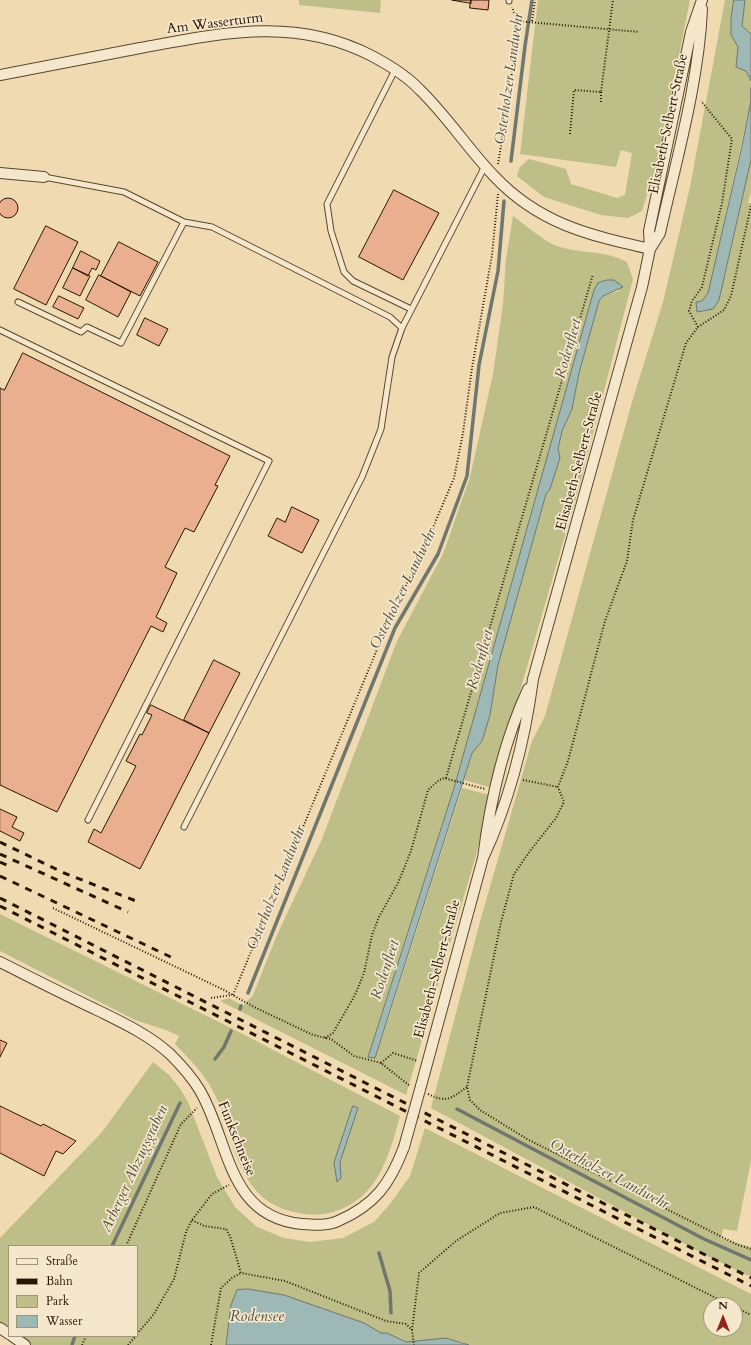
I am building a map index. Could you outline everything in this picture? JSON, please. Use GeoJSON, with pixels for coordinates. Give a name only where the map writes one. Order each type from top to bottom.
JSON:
{"type":"FeatureCollection","features":[{"type":"Feature","properties":{"kind":"street","name":"Elisabeth-Selbert-Straße"},"geometry":{"type":"LineString","coordinates":[[650,249],[660,233],[690,93],[698,52],[702,0]]}},
{"type":"Feature","properties":{"kind":"street","name":"Elisabeth-Selbert-Straße"},"geometry":{"type":"LineString","coordinates":[[483,858],[498,826],[512,778],[528,714],[533,679],[579,519],[642,287],[650,249],[649,231],[691,32],[702,0]]}},
{"type":"Feature","properties":{"kind":"street","name":"Am Wasserturm"},"geometry":{"type":"LineString","coordinates":[[0,75],[189,39],[250,31],[274,30],[311,34],[328,38],[360,50],[395,70],[420,89],[494,176],[523,201],[564,226],[588,235],[650,249]]}},
{"type":"Feature","properties":{"kind":"street"},"geometry":{"type":"LineString","coordinates":[[0,173],[44,177]]}},
{"type":"Feature","properties":{"kind":"street","name":"Elisabeth-Selbert-Straße"},"geometry":{"type":"LineString","coordinates":[[420,1086],[483,858],[487,823],[494,792],[518,711],[533,679]]}},
{"type":"Feature","properties":{"kind":"street","name":"Funkschneise"},"geometry":{"type":"LineString","coordinates":[[0,962],[140,1032],[169,1054],[190,1074],[207,1104],[236,1181],[255,1205],[272,1216],[293,1224],[315,1226],[334,1223],[354,1214],[368,1205],[379,1194],[397,1165],[404,1147],[420,1086]]}},
{"type":"Feature","properties":{"kind":"street"},"geometry":{"type":"LineString","coordinates":[[14,1337],[26,1345]]}},
{"type":"Feature","properties":{"kind":"lane"},"geometry":{"type":"LineString","coordinates":[[395,70],[327,204],[331,231],[344,272],[353,281],[411,309]]}},
{"type":"Feature","properties":{"kind":"lane"},"geometry":{"type":"LineString","coordinates":[[184,827],[362,477],[381,430],[392,356],[402,328],[485,166]]}},
{"type":"Feature","properties":{"kind":"lane"},"geometry":{"type":"LineString","coordinates":[[44,177],[124,192],[184,222],[212,227],[390,317],[402,328]]}},
{"type":"Feature","properties":{"kind":"lane"},"geometry":{"type":"LineString","coordinates":[[18,302],[81,332],[86,327],[121,343],[184,222]]}},
{"type":"Feature","properties":{"kind":"lane"},"geometry":{"type":"LineString","coordinates":[[0,330],[269,461],[88,820]]}},
{"type":"Feature","properties":{"kind":"path"},"geometry":{"type":"LineString","coordinates":[[233,995],[391,616],[426,544],[454,478],[463,433],[472,368],[492,255],[498,195],[494,176],[501,157],[517,21],[509,0]]}},
{"type":"Feature","properties":{"kind":"path"},"geometry":{"type":"LineString","coordinates":[[532,21],[535,0]]}},
{"type":"Feature","properties":{"kind":"path"},"geometry":{"type":"LineString","coordinates":[[601,102],[613,0]]}},
{"type":"Feature","properties":{"kind":"path"},"geometry":{"type":"LineString","coordinates":[[517,21],[532,21],[639,32]]}},
{"type":"Feature","properties":{"kind":"path"},"geometry":{"type":"LineString","coordinates":[[570,134],[574,90],[601,92]]}},
{"type":"Feature","properties":{"kind":"path"},"geometry":{"type":"LineString","coordinates":[[690,93],[700,99],[732,139],[722,203],[702,287],[692,301],[689,311],[698,327]]}},
{"type":"Feature","properties":{"kind":"path"},"geometry":{"type":"LineString","coordinates":[[751,206],[731,296],[724,310],[698,327],[686,343],[633,520],[627,561],[605,621],[568,761],[558,787],[564,802],[556,818],[514,874],[502,915],[467,1087],[470,1100],[480,1110],[527,1139],[738,1245],[751,1249]]}},
{"type":"Feature","properties":{"kind":"path"},"geometry":{"type":"LineString","coordinates":[[446,778],[593,274]]}},
{"type":"Feature","properties":{"kind":"path"},"geometry":{"type":"LineString","coordinates":[[325,1038],[333,1033],[364,972],[372,935],[379,916],[398,883],[411,851],[428,790],[439,780],[446,778],[465,784]]}},
{"type":"Feature","properties":{"kind":"path"},"geometry":{"type":"LineString","coordinates":[[512,778],[558,787]]}},
{"type":"Feature","properties":{"kind":"path"},"geometry":{"type":"LineString","coordinates":[[53,908],[313,1035],[331,1039],[354,1056],[381,1063],[393,1053],[427,1065]]}},
{"type":"Feature","properties":{"kind":"path"},"geometry":{"type":"LineString","coordinates":[[211,998],[233,995]]}},
{"type":"Feature","properties":{"kind":"path"},"geometry":{"type":"LineString","coordinates":[[126,1245],[181,1124],[196,1109],[207,1104]]}},
{"type":"Feature","properties":{"kind":"path"},"geometry":{"type":"LineString","coordinates":[[138,1333],[154,1314],[174,1278],[186,1232],[192,1220],[212,1194],[236,1181]]}},
{"type":"Feature","properties":{"kind":"path"},"geometry":{"type":"LineString","coordinates":[[414,1345],[412,1330],[419,1273],[456,1241],[500,1213],[534,1207],[714,1297]]}},
{"type":"Feature","properties":{"kind":"path"},"geometry":{"type":"LineString","coordinates":[[192,1220],[204,1226],[226,1229],[230,1236],[241,1273]]}},
{"type":"Feature","properties":{"kind":"path"},"geometry":{"type":"LineString","coordinates":[[211,1345],[221,1288],[232,1278],[241,1273],[285,1281],[386,1321],[406,1324],[412,1330]]}},
{"type":"Feature","properties":{"kind":"path"},"geometry":{"type":"LineString","coordinates":[[128,1345],[134,1337]]}},
{"type":"Feature","properties":{"kind":"green space"},"geometry":{"type":"Polygon","coordinates":[[[299,0],[381,0],[380,13],[299,5],[299,0]]]}},
{"type":"Feature","properties":{"kind":"green space"},"geometry":{"type":"Polygon","coordinates":[[[538,0],[690,0],[658,161],[642,211],[628,218],[601,215],[544,197],[517,176],[520,167],[529,159],[566,169],[571,184],[617,198],[625,195],[632,153],[621,150],[616,167],[520,154],[538,0]]]}},
{"type":"Feature","properties":{"kind":"green space"},"geometry":{"type":"Polygon","coordinates":[[[725,0],[734,0],[731,19],[731,35],[738,47],[736,67],[746,71],[751,81],[751,101],[708,293],[697,312],[725,276],[751,160],[751,192],[748,203],[751,203],[751,1161],[737,1231],[723,1229],[721,1238],[751,1247],[751,1277],[709,1257],[431,1108],[481,918],[532,741],[545,716],[632,402],[663,302],[690,187],[725,0]]]}},
{"type":"Feature","properties":{"kind":"green space"},"geometry":{"type":"Polygon","coordinates":[[[745,0],[751,0],[751,34],[742,26],[745,0]]]}},
{"type":"Feature","properties":{"kind":"green space"},"geometry":{"type":"Polygon","coordinates":[[[513,216],[552,244],[619,258],[627,262],[633,279],[581,480],[492,788],[464,780],[472,753],[482,741],[490,715],[498,665],[546,494],[550,489],[560,458],[558,449],[562,431],[572,409],[579,373],[599,301],[603,296],[621,290],[594,290],[454,788],[368,1056],[375,1058],[462,788],[490,795],[476,855],[406,1095],[220,1001],[229,998],[243,1006],[253,995],[277,935],[322,839],[397,641],[443,554],[470,477],[493,374],[503,304],[506,259],[513,216]]]}},
{"type":"Feature","properties":{"kind":"green space"},"geometry":{"type":"Polygon","coordinates":[[[0,914],[235,1030],[400,1116],[386,1161],[371,1186],[361,1197],[348,1206],[333,1212],[318,1215],[294,1212],[274,1205],[259,1194],[248,1180],[233,1145],[221,1108],[213,1091],[191,1060],[175,1044],[179,1036],[135,1020],[0,951],[0,914]]]}},
{"type":"Feature","properties":{"kind":"green space"},"geometry":{"type":"Polygon","coordinates":[[[153,1062],[169,1075],[179,1087],[188,1102],[217,1177],[235,1207],[257,1227],[284,1238],[310,1242],[343,1238],[374,1222],[390,1204],[410,1176],[425,1128],[751,1294],[751,1345],[469,1345],[457,1341],[419,1340],[420,1345],[20,1345],[0,1333],[0,1238],[102,1132],[153,1062]]]}},
{"type":"Feature","properties":{"kind":"water"},"geometry":{"type":"Polygon","coordinates":[[[734,0],[745,0],[742,26],[751,34],[751,81],[746,71],[736,67],[738,47],[731,35],[731,19],[734,0]]]}},
{"type":"Feature","properties":{"kind":"water"},"geometry":{"type":"Polygon","coordinates":[[[751,101],[751,160],[719,300],[713,309],[697,312],[696,302],[702,301],[708,293],[751,101]]]}},
{"type":"Feature","properties":{"kind":"water"},"geometry":{"type":"Polygon","coordinates":[[[607,280],[614,280],[623,287],[603,296],[599,301],[579,373],[572,409],[562,431],[558,449],[560,458],[550,489],[546,494],[498,665],[490,715],[482,741],[472,753],[375,1058],[368,1057],[454,788],[594,290],[598,283],[607,280]]]}},
{"type":"Feature","properties":{"kind":"water"},"geometry":{"type":"Polygon","coordinates":[[[353,1106],[358,1108],[340,1162],[341,1178],[337,1182],[334,1163],[353,1106]]]}},
{"type":"Feature","properties":{"kind":"water","name":"Rodensee"},"geometry":{"type":"Polygon","coordinates":[[[248,1289],[284,1295],[364,1323],[381,1333],[387,1333],[406,1342],[446,1338],[469,1345],[226,1345],[231,1305],[237,1290],[248,1289]]]}},
{"type":"Feature","properties":{"kind":"building"},"geometry":{"type":"Polygon","coordinates":[[[452,0],[471,0],[471,3],[452,0]]]}},
{"type":"Feature","properties":{"kind":"building"},"geometry":{"type":"Polygon","coordinates":[[[471,0],[489,0],[488,10],[470,8],[471,0]]]}},
{"type":"Feature","properties":{"kind":"building"},"geometry":{"type":"Polygon","coordinates":[[[394,190],[439,213],[403,280],[359,257],[394,190]]]}},
{"type":"Feature","properties":{"kind":"building"},"geometry":{"type":"Polygon","coordinates":[[[4,199],[12,199],[17,204],[17,212],[12,217],[4,217],[-1,212],[-1,204],[4,199]]]}},
{"type":"Feature","properties":{"kind":"building"},"geometry":{"type":"Polygon","coordinates":[[[46,226],[78,242],[46,305],[14,289],[46,226]]]}},
{"type":"Feature","properties":{"kind":"building"},"geometry":{"type":"Polygon","coordinates":[[[119,242],[158,262],[140,296],[101,276],[119,242]]]}},
{"type":"Feature","properties":{"kind":"building"},"geometry":{"type":"Polygon","coordinates":[[[81,251],[100,261],[96,270],[92,268],[88,276],[73,268],[81,251]]]}},
{"type":"Feature","properties":{"kind":"building"},"geometry":{"type":"Polygon","coordinates":[[[73,268],[90,276],[80,296],[63,288],[73,268]]]}},
{"type":"Feature","properties":{"kind":"building"},"geometry":{"type":"Polygon","coordinates":[[[99,275],[131,292],[118,317],[86,300],[99,275]]]}},
{"type":"Feature","properties":{"kind":"building"},"geometry":{"type":"Polygon","coordinates":[[[59,296],[84,308],[78,319],[53,307],[59,296]]]}},
{"type":"Feature","properties":{"kind":"building"},"geometry":{"type":"Polygon","coordinates":[[[145,318],[168,329],[159,346],[137,335],[145,318]]]}},
{"type":"Feature","properties":{"kind":"building"},"geometry":{"type":"Polygon","coordinates":[[[23,353],[230,456],[215,485],[218,486],[194,532],[185,528],[165,567],[177,573],[156,617],[167,623],[163,632],[151,626],[57,812],[0,785],[0,388],[4,390],[23,353]]]}},
{"type":"Feature","properties":{"kind":"building"},"geometry":{"type":"Polygon","coordinates":[[[292,507],[319,520],[302,553],[268,536],[277,518],[285,522],[292,507]]]}},
{"type":"Feature","properties":{"kind":"building"},"geometry":{"type":"Polygon","coordinates":[[[214,660],[240,673],[209,733],[184,720],[214,660]]]}},
{"type":"Feature","properties":{"kind":"building"},"geometry":{"type":"Polygon","coordinates":[[[151,705],[209,733],[140,869],[88,842],[94,829],[101,833],[136,766],[126,761],[152,715],[147,713],[151,705]]]}},
{"type":"Feature","properties":{"kind":"building"},"geometry":{"type":"Polygon","coordinates":[[[0,809],[17,817],[12,827],[24,833],[20,841],[0,831],[0,809]]]}},
{"type":"Feature","properties":{"kind":"building"},"geometry":{"type":"Polygon","coordinates":[[[0,1040],[7,1043],[0,1057],[0,1040]]]}},
{"type":"Feature","properties":{"kind":"building"},"geometry":{"type":"Polygon","coordinates":[[[0,1106],[41,1126],[43,1124],[76,1141],[63,1154],[56,1151],[44,1176],[0,1153],[0,1106]]]}},
{"type":"Feature","properties":{"kind":"waterway","name":"Osterholzer Landwehr"},"geometry":{"type":"LineString","coordinates":[[511,161],[532,0]]}},
{"type":"Feature","properties":{"kind":"waterway","name":"Osterholzer Landwehr"},"geometry":{"type":"LineString","coordinates":[[248,993],[395,628],[438,554],[467,476],[479,365],[498,271],[504,201]]}},
{"type":"Feature","properties":{"kind":"waterway","name":"Arberger Abzugsgraben"},"geometry":{"type":"LineString","coordinates":[[215,1059],[224,1047],[231,1031]]}},
{"type":"Feature","properties":{"kind":"waterway","name":"Arberger Abzugsgraben"},"geometry":{"type":"LineString","coordinates":[[112,1245],[180,1103]]}},
{"type":"Feature","properties":{"kind":"waterway","name":"Osterholzer Landwehr"},"geometry":{"type":"LineString","coordinates":[[457,1109],[704,1239],[751,1260]]}},
{"type":"Feature","properties":{"kind":"waterway","name":"Rodenfleet"},"geometry":{"type":"LineString","coordinates":[[379,1253],[390,1291],[391,1313]]}},
{"type":"Feature","properties":{"kind":"waterway","name":"Arberger Abzugsgraben"},"geometry":{"type":"LineString","coordinates":[[72,1345],[75,1337]]}},
{"type":"Feature","properties":{"kind":"railway"},"geometry":{"type":"LineString","coordinates":[[0,842],[64,873],[136,901]]}},
{"type":"Feature","properties":{"kind":"railway"},"geometry":{"type":"LineString","coordinates":[[0,854],[128,912]]}},
{"type":"Feature","properties":{"kind":"railway"},"geometry":{"type":"LineString","coordinates":[[0,862],[9,866]]}},
{"type":"Feature","properties":{"kind":"railway"},"geometry":{"type":"LineString","coordinates":[[0,876],[175,959]]}},
{"type":"Feature","properties":{"kind":"railway"},"geometry":{"type":"LineString","coordinates":[[0,898],[751,1278]]}},
{"type":"Feature","properties":{"kind":"railway"},"geometry":{"type":"LineString","coordinates":[[0,906],[751,1286]]}}]}
